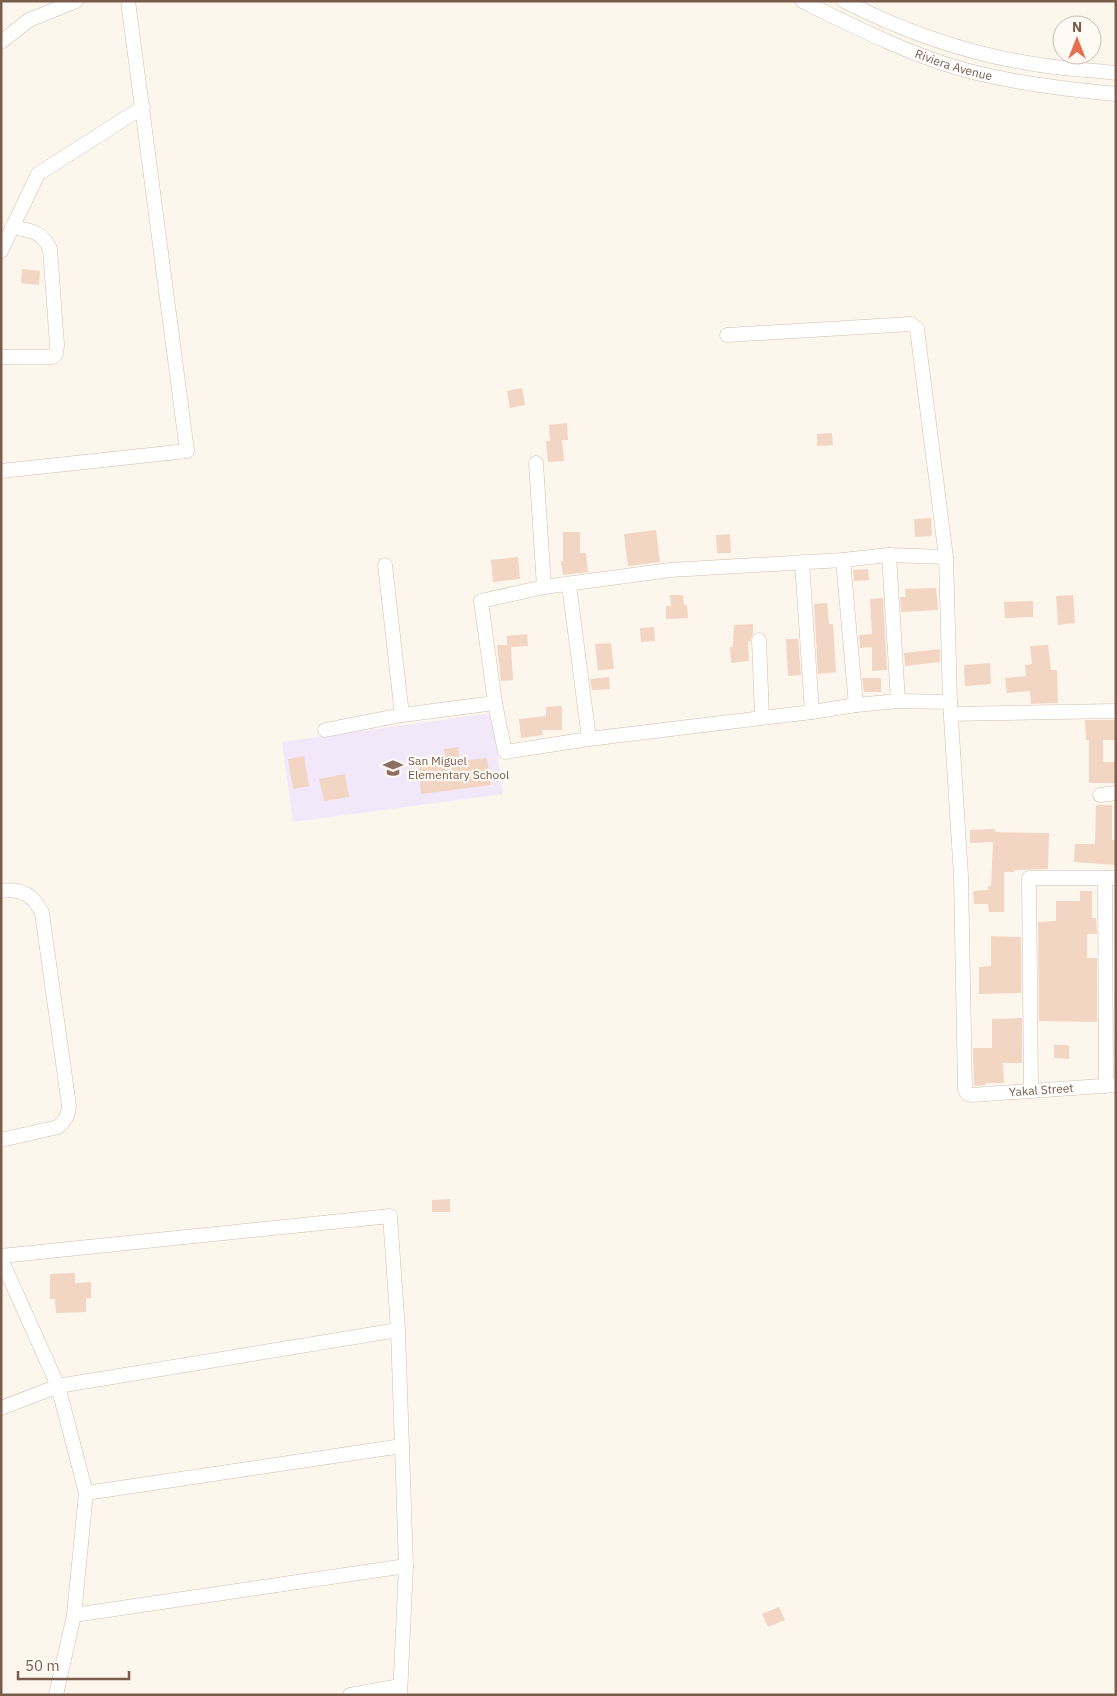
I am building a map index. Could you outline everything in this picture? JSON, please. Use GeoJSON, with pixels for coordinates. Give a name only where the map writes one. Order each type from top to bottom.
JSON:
{"type":"FeatureCollection","features":[{"type":"Feature","properties":{"kind":"street"},"geometry":{"type":"LineString","coordinates":[[1,42],[29,20],[76,1]]}},
{"type":"Feature","properties":{"kind":"street"},"geometry":{"type":"LineString","coordinates":[[1,470],[187,451],[128,1]]}},
{"type":"Feature","properties":{"kind":"street","name":"Riviera Avenue"},"geometry":{"type":"LineString","coordinates":[[802,1],[901,48],[964,70],[1035,85],[1116,94]]}},
{"type":"Feature","properties":{"kind":"street","name":"Riviera Avenue"},"geometry":{"type":"LineString","coordinates":[[844,1],[911,32],[968,50],[1040,65],[1116,73]]}},
{"type":"Feature","properties":{"kind":"street"},"geometry":{"type":"LineString","coordinates":[[1,251],[38,174],[143,107]]}},
{"type":"Feature","properties":{"kind":"street"},"geometry":{"type":"LineString","coordinates":[[1,357],[53,357],[56,354],[58,345],[50,249],[46,240],[38,232],[12,227]]}},
{"type":"Feature","properties":{"kind":"street"},"geometry":{"type":"LineString","coordinates":[[727,335],[911,324],[917,329],[946,557],[951,708]]}},
{"type":"Feature","properties":{"kind":"street"},"geometry":{"type":"LineString","coordinates":[[536,463],[544,588]]}},
{"type":"Feature","properties":{"kind":"street"},"geometry":{"type":"LineString","coordinates":[[946,557],[889,556],[670,570],[544,588],[481,601],[495,703],[505,752],[589,739],[812,712],[856,704],[898,701],[951,708],[1116,711]]}},
{"type":"Feature","properties":{"kind":"street"},"geometry":{"type":"LineString","coordinates":[[889,556],[898,701]]}},
{"type":"Feature","properties":{"kind":"street"},"geometry":{"type":"LineString","coordinates":[[842,560],[856,704]]}},
{"type":"Feature","properties":{"kind":"street"},"geometry":{"type":"LineString","coordinates":[[802,562],[812,712]]}},
{"type":"Feature","properties":{"kind":"street"},"geometry":{"type":"LineString","coordinates":[[385,565],[402,715]]}},
{"type":"Feature","properties":{"kind":"street"},"geometry":{"type":"LineString","coordinates":[[569,585],[589,739]]}},
{"type":"Feature","properties":{"kind":"street"},"geometry":{"type":"LineString","coordinates":[[758,640],[762,717]]}},
{"type":"Feature","properties":{"kind":"street"},"geometry":{"type":"LineString","coordinates":[[326,730],[402,715],[495,703]]}},
{"type":"Feature","properties":{"kind":"street","name":"Yakal Street"},"geometry":{"type":"LineString","coordinates":[[951,708],[961,876],[965,1090],[968,1094],[1111,1086]]}},
{"type":"Feature","properties":{"kind":"street"},"geometry":{"type":"LineString","coordinates":[[1100,794],[1116,793]]}},
{"type":"Feature","properties":{"kind":"street"},"geometry":{"type":"LineString","coordinates":[[1031,1091],[1029,878],[1111,878],[1111,1086]]}},
{"type":"Feature","properties":{"kind":"street"},"geometry":{"type":"LineString","coordinates":[[1,891],[20,891],[27,894],[36,901],[42,913],[69,1106],[64,1122],[58,1127],[1,1140]]}},
{"type":"Feature","properties":{"kind":"street"},"geometry":{"type":"LineString","coordinates":[[56,1695],[74,1615],[86,1493],[58,1386],[1,1257],[390,1216],[398,1330],[406,1566],[400,1691],[350,1695]]}},
{"type":"Feature","properties":{"kind":"street"},"geometry":{"type":"LineString","coordinates":[[1,1408],[58,1386],[398,1330]]}},
{"type":"Feature","properties":{"kind":"street"},"geometry":{"type":"LineString","coordinates":[[86,1493],[402,1446]]}},
{"type":"Feature","properties":{"kind":"street"},"geometry":{"type":"LineString","coordinates":[[74,1615],[406,1566]]}},
{"type":"Feature","properties":{"kind":"shaded area","name":"San Miguel Elementary School"},"geometry":{"type":"Polygon","coordinates":[[[492,713],[503,794],[293,822],[282,742],[492,713]]]}},
{"type":"Feature","properties":{"kind":"building"},"geometry":{"type":"Polygon","coordinates":[[[22,269],[40,271],[39,285],[21,283],[22,269]]]}},
{"type":"Feature","properties":{"kind":"building"},"geometry":{"type":"Polygon","coordinates":[[[522,388],[525,405],[510,408],[507,391],[522,388]]]}},
{"type":"Feature","properties":{"kind":"building"},"geometry":{"type":"Polygon","coordinates":[[[567,423],[568,440],[562,440],[564,461],[548,462],[546,441],[550,441],[549,425],[567,423]]]}},
{"type":"Feature","properties":{"kind":"building"},"geometry":{"type":"Polygon","coordinates":[[[832,433],[833,445],[817,446],[817,434],[832,433]]]}},
{"type":"Feature","properties":{"kind":"building"},"geometry":{"type":"Polygon","coordinates":[[[931,518],[932,536],[915,537],[914,519],[931,518]]]}},
{"type":"Feature","properties":{"kind":"building"},"geometry":{"type":"Polygon","coordinates":[[[656,530],[660,562],[628,566],[624,534],[656,530]]]}},
{"type":"Feature","properties":{"kind":"building"},"geometry":{"type":"Polygon","coordinates":[[[563,532],[580,532],[580,553],[586,553],[588,572],[563,575],[561,561],[563,561],[563,532]]]}},
{"type":"Feature","properties":{"kind":"building"},"geometry":{"type":"Polygon","coordinates":[[[730,534],[731,553],[717,553],[716,535],[730,534]]]}},
{"type":"Feature","properties":{"kind":"building"},"geometry":{"type":"Polygon","coordinates":[[[518,557],[520,579],[493,582],[491,560],[518,557]]]}},
{"type":"Feature","properties":{"kind":"building"},"geometry":{"type":"Polygon","coordinates":[[[868,569],[869,580],[854,581],[853,570],[868,569]]]}},
{"type":"Feature","properties":{"kind":"building"},"geometry":{"type":"Polygon","coordinates":[[[936,588],[938,610],[901,612],[900,597],[906,597],[905,589],[936,588]]]}},
{"type":"Feature","properties":{"kind":"building"},"geometry":{"type":"Polygon","coordinates":[[[670,595],[683,595],[684,605],[687,605],[688,618],[666,619],[666,606],[671,606],[670,595]]]}},
{"type":"Feature","properties":{"kind":"building"},"geometry":{"type":"Polygon","coordinates":[[[1073,595],[1075,623],[1058,625],[1056,596],[1073,595]]]}},
{"type":"Feature","properties":{"kind":"building"},"geometry":{"type":"Polygon","coordinates":[[[883,598],[887,670],[872,671],[872,647],[860,648],[859,635],[872,634],[870,599],[883,598]]]}},
{"type":"Feature","properties":{"kind":"building"},"geometry":{"type":"Polygon","coordinates":[[[1033,601],[1033,617],[1005,618],[1004,602],[1033,601]]]}},
{"type":"Feature","properties":{"kind":"building"},"geometry":{"type":"Polygon","coordinates":[[[827,603],[829,624],[833,624],[836,672],[818,674],[814,604],[827,603]]]}},
{"type":"Feature","properties":{"kind":"building"},"geometry":{"type":"Polygon","coordinates":[[[753,624],[753,634],[748,642],[749,661],[731,663],[730,647],[733,647],[734,625],[753,624]]]}},
{"type":"Feature","properties":{"kind":"building"},"geometry":{"type":"Polygon","coordinates":[[[654,627],[655,641],[641,642],[640,628],[654,627]]]}},
{"type":"Feature","properties":{"kind":"building"},"geometry":{"type":"Polygon","coordinates":[[[527,634],[528,646],[511,647],[513,680],[501,681],[497,645],[507,645],[507,636],[527,634]]]}},
{"type":"Feature","properties":{"kind":"building"},"geometry":{"type":"Polygon","coordinates":[[[786,639],[798,639],[801,675],[788,676],[786,639]]]}},
{"type":"Feature","properties":{"kind":"building"},"geometry":{"type":"Polygon","coordinates":[[[611,643],[614,669],[598,670],[595,644],[611,643]]]}},
{"type":"Feature","properties":{"kind":"building"},"geometry":{"type":"Polygon","coordinates":[[[1048,645],[1051,670],[1057,670],[1058,703],[1031,704],[1030,691],[1007,693],[1005,678],[1026,676],[1025,665],[1032,664],[1030,646],[1048,645]]]}},
{"type":"Feature","properties":{"kind":"building"},"geometry":{"type":"Polygon","coordinates":[[[940,649],[940,662],[905,666],[904,653],[940,649]]]}},
{"type":"Feature","properties":{"kind":"building"},"geometry":{"type":"Polygon","coordinates":[[[990,663],[991,684],[965,686],[964,665],[990,663]]]}},
{"type":"Feature","properties":{"kind":"building"},"geometry":{"type":"Polygon","coordinates":[[[609,677],[610,689],[592,690],[590,679],[609,677]]]}},
{"type":"Feature","properties":{"kind":"building"},"geometry":{"type":"Polygon","coordinates":[[[862,678],[881,678],[881,692],[864,692],[862,678]]]}},
{"type":"Feature","properties":{"kind":"building"},"geometry":{"type":"Polygon","coordinates":[[[562,706],[562,730],[542,730],[543,735],[521,738],[519,719],[546,716],[546,707],[562,706]]]}},
{"type":"Feature","properties":{"kind":"building"},"geometry":{"type":"Polygon","coordinates":[[[1085,720],[1116,720],[1116,740],[1103,740],[1103,762],[1116,762],[1116,783],[1089,783],[1089,740],[1086,740],[1085,720]]]}},
{"type":"Feature","properties":{"kind":"building"},"geometry":{"type":"Polygon","coordinates":[[[458,747],[460,761],[487,758],[491,785],[421,794],[418,764],[446,761],[444,749],[458,747]]]}},
{"type":"Feature","properties":{"kind":"building"},"geometry":{"type":"Polygon","coordinates":[[[304,756],[309,786],[293,789],[288,759],[304,756]]]}},
{"type":"Feature","properties":{"kind":"building"},"geometry":{"type":"Polygon","coordinates":[[[345,774],[349,797],[324,801],[319,779],[345,774]]]}},
{"type":"Feature","properties":{"kind":"building"},"geometry":{"type":"Polygon","coordinates":[[[1096,805],[1112,805],[1112,840],[1116,840],[1116,865],[1074,862],[1075,844],[1095,844],[1096,805]]]}},
{"type":"Feature","properties":{"kind":"building"},"geometry":{"type":"Polygon","coordinates":[[[995,829],[995,832],[1049,833],[1048,869],[1004,872],[1004,912],[989,912],[988,904],[974,904],[973,891],[988,890],[988,886],[991,886],[993,842],[970,843],[970,830],[995,829]]]}},
{"type":"Feature","properties":{"kind":"building"},"geometry":{"type":"Polygon","coordinates":[[[1080,891],[1092,891],[1092,918],[1096,918],[1097,934],[1087,934],[1087,958],[1097,958],[1097,1022],[1039,1021],[1038,922],[1056,921],[1056,901],[1080,901],[1080,891]]]}},
{"type":"Feature","properties":{"kind":"building"},"geometry":{"type":"Polygon","coordinates":[[[991,936],[1021,937],[1021,993],[979,994],[979,967],[991,966],[991,936]]]}},
{"type":"Feature","properties":{"kind":"building"},"geometry":{"type":"Polygon","coordinates":[[[1022,1018],[1022,1063],[1003,1063],[1004,1083],[986,1083],[986,1085],[974,1086],[973,1048],[992,1048],[992,1019],[1022,1018]]]}},
{"type":"Feature","properties":{"kind":"building"},"geometry":{"type":"Polygon","coordinates":[[[1054,1045],[1069,1045],[1069,1059],[1054,1058],[1054,1045]]]}},
{"type":"Feature","properties":{"kind":"building"},"geometry":{"type":"Polygon","coordinates":[[[450,1199],[450,1212],[432,1212],[432,1200],[450,1199]]]}},
{"type":"Feature","properties":{"kind":"building"},"geometry":{"type":"Polygon","coordinates":[[[75,1273],[75,1283],[91,1282],[91,1298],[86,1298],[86,1312],[56,1313],[55,1299],[50,1299],[50,1274],[75,1273]]]}},
{"type":"Feature","properties":{"kind":"building"},"geometry":{"type":"Polygon","coordinates":[[[779,1607],[785,1620],[768,1627],[762,1614],[779,1607]]]}},
{"type":"Feature","properties":{"kind":"place","name":"San Miguel Elementary School"},"geometry":{"type":"Point","coordinates":[393,768]}}]}
